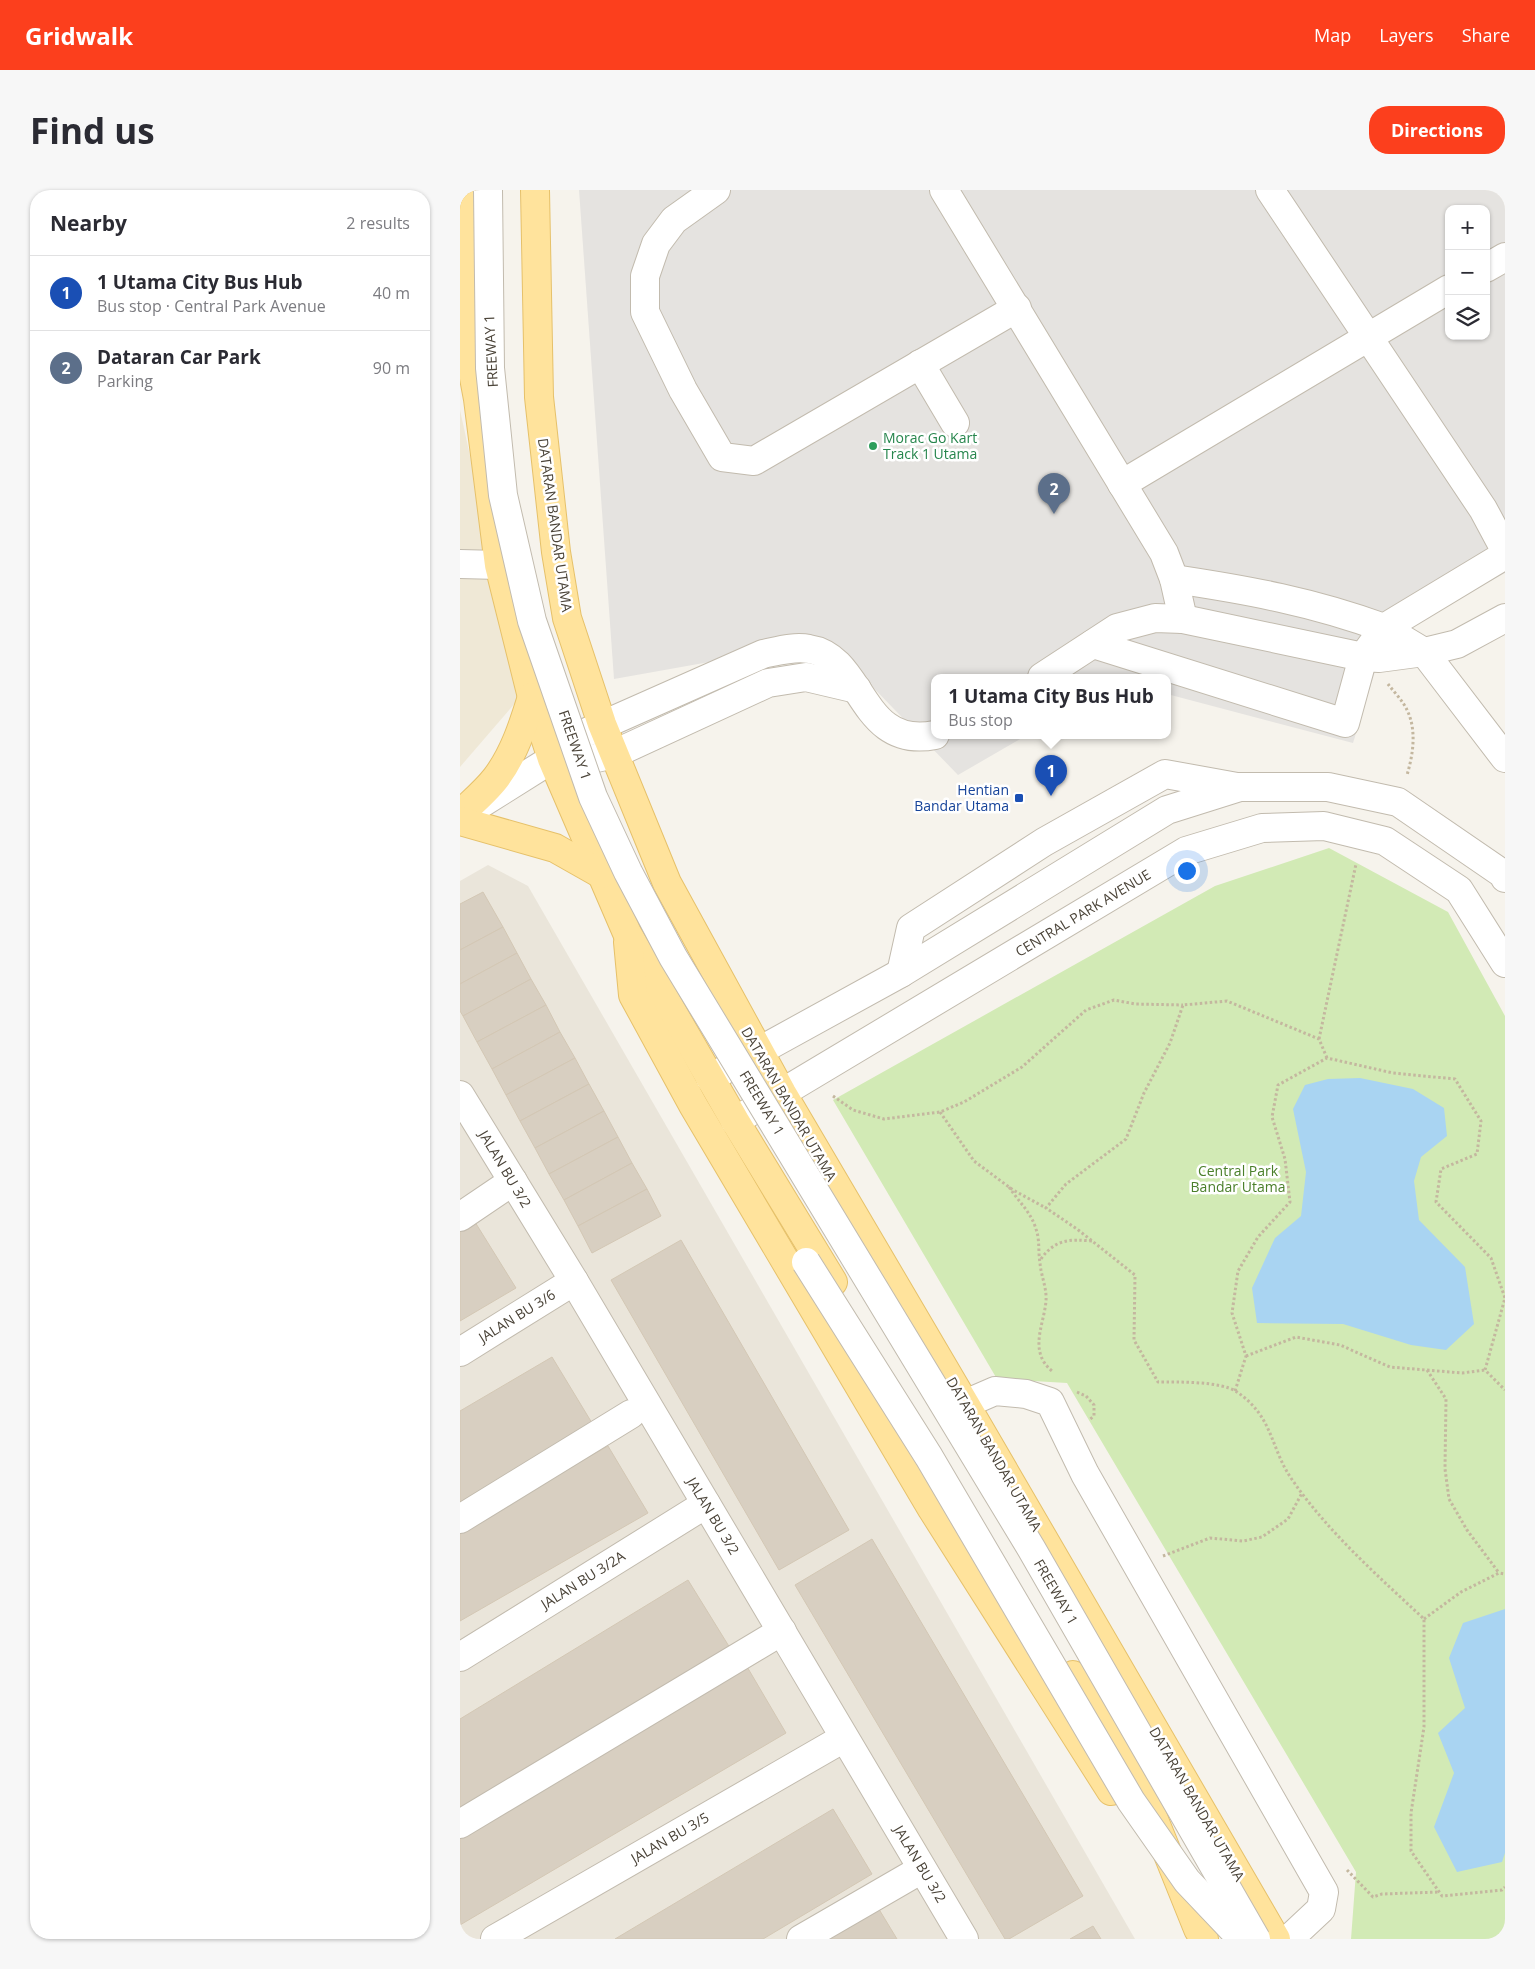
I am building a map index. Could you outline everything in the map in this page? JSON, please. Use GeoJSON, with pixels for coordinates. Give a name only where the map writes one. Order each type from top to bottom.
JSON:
{"type":"FeatureCollection","features":[{"type":"Feature","properties":{"kind":"main road"},"geometry":{"type":"LineString","coordinates":[[461,190],[466,362],[478,399],[499,565],[532,697],[552,760],[627,933],[735,1121],[1142,1790],[1201,1934]]}},
{"type":"Feature","properties":{"kind":"main road","name":"DATARAN BANDAR UTAMA"},"geometry":{"type":"LineString","coordinates":[[534,190],[539,397],[556,552],[567,618],[602,724],[667,883],[758,1052],[1276,1939]]}},
{"type":"Feature","properties":{"kind":"main road"},"geometry":{"type":"LineString","coordinates":[[460,815],[495,779],[507,760],[519,739],[532,697]]}},
{"type":"Feature","properties":{"kind":"main road"},"geometry":{"type":"LineString","coordinates":[[460,821],[555,848],[601,874]]}},
{"type":"Feature","properties":{"kind":"main road"},"geometry":{"type":"LineString","coordinates":[[627,933],[633,995],[693,1105],[932,1509],[1201,1934]]}},
{"type":"Feature","properties":{"kind":"street","name":"FREEWAY 1"},"geometry":{"type":"LineString","coordinates":[[488,190],[490,368],[504,495],[532,621],[593,797],[628,872],[673,957],[1031,1548],[1256,1939]]}},
{"type":"Feature","properties":{"kind":"street"},"geometry":{"type":"LineString","coordinates":[[716,190],[674,220],[656,244],[645,276],[645,312],[683,390],[722,457],[754,461],[1017,308]]}},
{"type":"Feature","properties":{"kind":"street"},"geometry":{"type":"LineString","coordinates":[[944,190],[1164,553],[1174,579],[1183,619]]}},
{"type":"Feature","properties":{"kind":"street"},"geometry":{"type":"LineString","coordinates":[[1270,190],[1483,509],[1505,550]]}},
{"type":"Feature","properties":{"kind":"street"},"geometry":{"type":"LineString","coordinates":[[1490,266],[1505,257]]}},
{"type":"Feature","properties":{"kind":"street"},"geometry":{"type":"LineString","coordinates":[[1122,484],[1445,291]]}},
{"type":"Feature","properties":{"kind":"street"},"geometry":{"type":"LineString","coordinates":[[920,364],[955,423]]}},
{"type":"Feature","properties":{"kind":"street"},"geometry":{"type":"LineString","coordinates":[[1092,644],[1346,723],[1384,628],[1505,555]]}},
{"type":"Feature","properties":{"kind":"street"},"geometry":{"type":"LineString","coordinates":[[460,564],[499,565]]}},
{"type":"Feature","properties":{"kind":"street"},"geometry":{"type":"LineString","coordinates":[[1174,579],[1259,592],[1334,610],[1384,628],[1424,652],[1503,751]]}},
{"type":"Feature","properties":{"kind":"street"},"geometry":{"type":"LineString","coordinates":[[1308,646],[1334,610]]}},
{"type":"Feature","properties":{"kind":"street"},"geometry":{"type":"LineString","coordinates":[[1047,674],[1117,628],[1155,618],[1183,619],[1371,658],[1424,652],[1457,644],[1505,618]]}},
{"type":"Feature","properties":{"kind":"street"},"geometry":{"type":"LineString","coordinates":[[460,815],[552,760],[578,736],[763,654],[790,649],[811,649],[833,659],[856,689],[873,716],[893,731],[923,737],[931,736]]}},
{"type":"Feature","properties":{"kind":"street"},"geometry":{"type":"LineString","coordinates":[[552,760],[579,762],[614,754],[768,683],[806,677],[856,689]]}},
{"type":"Feature","properties":{"kind":"street"},"geometry":{"type":"LineString","coordinates":[[901,973],[911,928],[1044,842],[1165,774],[1240,787],[1328,787],[1398,802],[1504,875]]}},
{"type":"Feature","properties":{"kind":"street"},"geometry":{"type":"LineString","coordinates":[[710,1078],[901,973],[1168,810],[1240,787]]}},
{"type":"Feature","properties":{"kind":"street","name":"CENTRAL PARK AVENUE"},"geometry":{"type":"LineString","coordinates":[[735,1121],[1186,851],[1262,828],[1324,826],[1385,841],[1459,890],[1505,963]]}},
{"type":"Feature","properties":{"kind":"street","name":"JALAN BU 3/2"},"geometry":{"type":"LineString","coordinates":[[460,1095],[574,1282],[964,1939]]}},
{"type":"Feature","properties":{"kind":"street"},"geometry":{"type":"LineString","coordinates":[[460,1217],[513,1181]]}},
{"type":"Feature","properties":{"kind":"street"},"geometry":{"type":"LineString","coordinates":[[791,1213],[806,1262],[929,1457],[1131,1800],[1187,1881],[1242,1939]]}},
{"type":"Feature","properties":{"kind":"street","name":"JALAN BU 3/6"},"geometry":{"type":"LineString","coordinates":[[460,1352],[574,1282]]}},
{"type":"Feature","properties":{"kind":"street"},"geometry":{"type":"LineString","coordinates":[[965,1404],[995,1391],[1034,1396],[1050,1402],[1085,1474],[1324,1892],[1321,1909],[1289,1939]]}},
{"type":"Feature","properties":{"kind":"street"},"geometry":{"type":"LineString","coordinates":[[460,1519],[631,1414]]}},
{"type":"Feature","properties":{"kind":"street","name":"JALAN BU 3/2A"},"geometry":{"type":"LineString","coordinates":[[460,1657],[706,1504]]}},
{"type":"Feature","properties":{"kind":"street"},"geometry":{"type":"LineString","coordinates":[[460,1824],[782,1631]]}},
{"type":"Feature","properties":{"kind":"street","name":"JALAN BU 3/5"},"geometry":{"type":"LineString","coordinates":[[495,1939],[844,1738]]}},
{"type":"Feature","properties":{"kind":"street"},"geometry":{"type":"LineString","coordinates":[[801,1939],[922,1869]]}},
{"type":"Feature","properties":{"kind":"path"},"geometry":{"type":"LineString","coordinates":[[1371,658],[1407,710],[1413,735],[1412,758],[1398,802]]}},
{"type":"Feature","properties":{"kind":"path"},"geometry":{"type":"LineString","coordinates":[[1327,1058],[1319,1040],[1362,836]]}},
{"type":"Feature","properties":{"kind":"path"},"geometry":{"type":"LineString","coordinates":[[821,1071],[833,1096],[853,1110],[884,1119],[940,1112],[964,1102],[1022,1067],[1086,1010],[1114,1000],[1135,1004],[1183,1005],[1227,1001],[1319,1040]]}},
{"type":"Feature","properties":{"kind":"path"},"geometry":{"type":"LineString","coordinates":[[1046,1208],[1066,1184],[1126,1138],[1144,1093],[1170,1043],[1183,1005]]}},
{"type":"Feature","properties":{"kind":"path"},"geometry":{"type":"LineString","coordinates":[[1235,1391],[1246,1356],[1232,1313],[1238,1271],[1258,1237],[1290,1202],[1286,1159],[1272,1117],[1278,1085],[1327,1058],[1393,1073],[1455,1079],[1481,1121],[1478,1154],[1441,1169],[1436,1202],[1490,1258],[1504,1298],[1485,1370]]}},
{"type":"Feature","properties":{"kind":"path"},"geometry":{"type":"LineString","coordinates":[[940,1112],[974,1161],[1009,1187],[1046,1208],[1135,1275],[1134,1340],[1158,1382],[1194,1382],[1235,1391],[1259,1410],[1292,1480],[1302,1493],[1350,1549],[1424,1619],[1424,1727],[1411,1813],[1411,1851],[1442,1896],[1502,1890],[1505,1887]]}},
{"type":"Feature","properties":{"kind":"path"},"geometry":{"type":"LineString","coordinates":[[1009,1187],[1023,1204],[1036,1229],[1039,1260],[1046,1288],[1046,1302],[1038,1341],[1048,1368],[1055,1374]]}},
{"type":"Feature","properties":{"kind":"path"},"geometry":{"type":"LineString","coordinates":[[1039,1260],[1055,1243],[1074,1239],[1092,1242]]}},
{"type":"Feature","properties":{"kind":"path"},"geometry":{"type":"LineString","coordinates":[[1246,1356],[1296,1337],[1340,1345],[1390,1367],[1462,1373],[1485,1370]]}},
{"type":"Feature","properties":{"kind":"path"},"geometry":{"type":"LineString","coordinates":[[1427,1370],[1446,1399],[1445,1469],[1449,1499],[1467,1530],[1499,1573]]}},
{"type":"Feature","properties":{"kind":"path"},"geometry":{"type":"LineString","coordinates":[[1485,1370],[1505,1390]]}},
{"type":"Feature","properties":{"kind":"path"},"geometry":{"type":"LineString","coordinates":[[1069,1386],[1086,1396],[1094,1405],[1094,1416],[1069,1440]]}},
{"type":"Feature","properties":{"kind":"path"},"geometry":{"type":"LineString","coordinates":[[1138,1567],[1210,1538],[1243,1541],[1262,1537],[1288,1519],[1302,1493]]}},
{"type":"Feature","properties":{"kind":"path"},"geometry":{"type":"LineString","coordinates":[[1424,1619],[1460,1592],[1499,1573],[1505,1574]]}},
{"type":"Feature","properties":{"kind":"path"},"geometry":{"type":"LineString","coordinates":[[1313,1873],[1327,1863],[1339,1861],[1373,1897],[1382,1894],[1439,1892]]}},
{"type":"Feature","properties":{"kind":"shaded area"},"geometry":{"type":"Polygon","coordinates":[[[579,190],[1505,190],[1505,573],[1385,639],[1353,743],[1171,695],[1171,674],[931,674],[931,739],[1020,739],[958,775],[828,641],[614,679],[579,190]]]}},
{"type":"Feature","properties":{"kind":"shaded area"},"geometry":{"type":"Polygon","coordinates":[[[460,410],[522,695],[460,767],[460,410]]]}},
{"type":"Feature","properties":{"kind":"shaded area"},"geometry":{"type":"Polygon","coordinates":[[[488,865],[528,886],[1135,1939],[460,1939],[460,881],[488,865]]]}},
{"type":"Feature","properties":{"kind":"green space","name":"Central Park Bandar Utama"},"geometry":{"type":"Polygon","coordinates":[[[1329,848],[1448,912],[1505,1016],[1505,1939],[1351,1939],[1356,1872],[1067,1383],[997,1379],[833,1100],[1215,886],[1329,848]]]}},
{"type":"Feature","properties":{"kind":"water"},"geometry":{"type":"Polygon","coordinates":[[[1360,1078],[1413,1089],[1444,1108],[1447,1136],[1421,1157],[1414,1181],[1419,1220],[1465,1267],[1474,1324],[1446,1350],[1411,1345],[1343,1324],[1257,1323],[1252,1288],[1275,1238],[1301,1216],[1306,1172],[1293,1109],[1305,1085],[1328,1079],[1360,1078]]]}},
{"type":"Feature","properties":{"kind":"water"},"geometry":{"type":"Polygon","coordinates":[[[1505,1609],[1505,1853],[1502,1862],[1457,1872],[1434,1827],[1454,1773],[1438,1733],[1465,1708],[1449,1658],[1463,1623],[1505,1609]]]}},
{"type":"Feature","properties":{"kind":"building"},"geometry":{"type":"Polygon","coordinates":[[[483,892],[503,927],[460,950],[460,904],[483,892]]]}},
{"type":"Feature","properties":{"kind":"building"},"geometry":{"type":"Polygon","coordinates":[[[503,927],[517,953],[460,984],[460,950],[503,927]]]}},
{"type":"Feature","properties":{"kind":"building"},"geometry":{"type":"Polygon","coordinates":[[[517,953],[531,979],[463,1016],[460,1011],[460,984],[517,953]]]}},
{"type":"Feature","properties":{"kind":"building"},"geometry":{"type":"Polygon","coordinates":[[[531,979],[546,1005],[477,1042],[463,1016],[531,979]]]}},
{"type":"Feature","properties":{"kind":"building"},"geometry":{"type":"Polygon","coordinates":[[[546,1005],[560,1032],[492,1069],[477,1042],[546,1005]]]}},
{"type":"Feature","properties":{"kind":"building"},"geometry":{"type":"Polygon","coordinates":[[[560,1032],[575,1058],[506,1095],[492,1069],[560,1032]]]}},
{"type":"Feature","properties":{"kind":"building"},"geometry":{"type":"Polygon","coordinates":[[[575,1058],[589,1084],[520,1121],[506,1095],[575,1058]]]}},
{"type":"Feature","properties":{"kind":"building"},"geometry":{"type":"Polygon","coordinates":[[[589,1084],[604,1111],[535,1148],[520,1121],[589,1084]]]}},
{"type":"Feature","properties":{"kind":"building"},"geometry":{"type":"Polygon","coordinates":[[[604,1111],[618,1137],[549,1174],[535,1148],[604,1111]]]}},
{"type":"Feature","properties":{"kind":"building"},"geometry":{"type":"Polygon","coordinates":[[[618,1137],[632,1163],[564,1200],[549,1174],[618,1137]]]}},
{"type":"Feature","properties":{"kind":"building"},"geometry":{"type":"Polygon","coordinates":[[[632,1163],[647,1189],[578,1226],[564,1200],[632,1163]]]}},
{"type":"Feature","properties":{"kind":"building"},"geometry":{"type":"Polygon","coordinates":[[[647,1189],[661,1216],[592,1253],[578,1226],[647,1189]]]}},
{"type":"Feature","properties":{"kind":"building"},"geometry":{"type":"Polygon","coordinates":[[[470,1214],[516,1288],[460,1321],[460,1220],[470,1214]]]}},
{"type":"Feature","properties":{"kind":"building"},"geometry":{"type":"Polygon","coordinates":[[[681,1240],[849,1530],[779,1570],[611,1280],[681,1240]]]}},
{"type":"Feature","properties":{"kind":"building"},"geometry":{"type":"Polygon","coordinates":[[[552,1357],[592,1423],[460,1502],[460,1411],[552,1357]]]}},
{"type":"Feature","properties":{"kind":"building"},"geometry":{"type":"Polygon","coordinates":[[[608,1446],[648,1513],[460,1621],[460,1531],[608,1446]]]}},
{"type":"Feature","properties":{"kind":"building"},"geometry":{"type":"Polygon","coordinates":[[[872,1539],[1083,1896],[1009,1939],[1005,1939],[795,1585],[872,1539]]]}},
{"type":"Feature","properties":{"kind":"building"},"geometry":{"type":"Polygon","coordinates":[[[688,1580],[730,1648],[460,1812],[460,1719],[688,1580]]]}},
{"type":"Feature","properties":{"kind":"building"},"geometry":{"type":"Polygon","coordinates":[[[746,1665],[786,1733],[460,1925],[460,1833],[746,1665]]]}},
{"type":"Feature","properties":{"kind":"building"},"geometry":{"type":"Polygon","coordinates":[[[833,1809],[872,1874],[763,1939],[615,1939],[833,1809]]]}},
{"type":"Feature","properties":{"kind":"building"},"geometry":{"type":"Polygon","coordinates":[[[874,1901],[897,1939],[808,1939],[874,1901]]]}},
{"type":"Feature","properties":{"kind":"building"},"geometry":{"type":"Polygon","coordinates":[[[1093,1926],[1101,1939],[1070,1939],[1093,1926]]]}},
{"type":"Feature","properties":{"kind":"place","name":"Morac Go Kart Track 1 Utama"},"geometry":{"type":"Point","coordinates":[873,446]}},
{"type":"Feature","properties":{"kind":"place","name":"Dataran Car Park"},"geometry":{"type":"Point","coordinates":[1054,514]}},
{"type":"Feature","properties":{"kind":"place","name":"1 Utama City Bus Hub"},"geometry":{"type":"Point","coordinates":[1051,796]}},
{"type":"Feature","properties":{"kind":"place","name":"Hentian Bandar Utama"},"geometry":{"type":"Point","coordinates":[1019,798]}}]}
